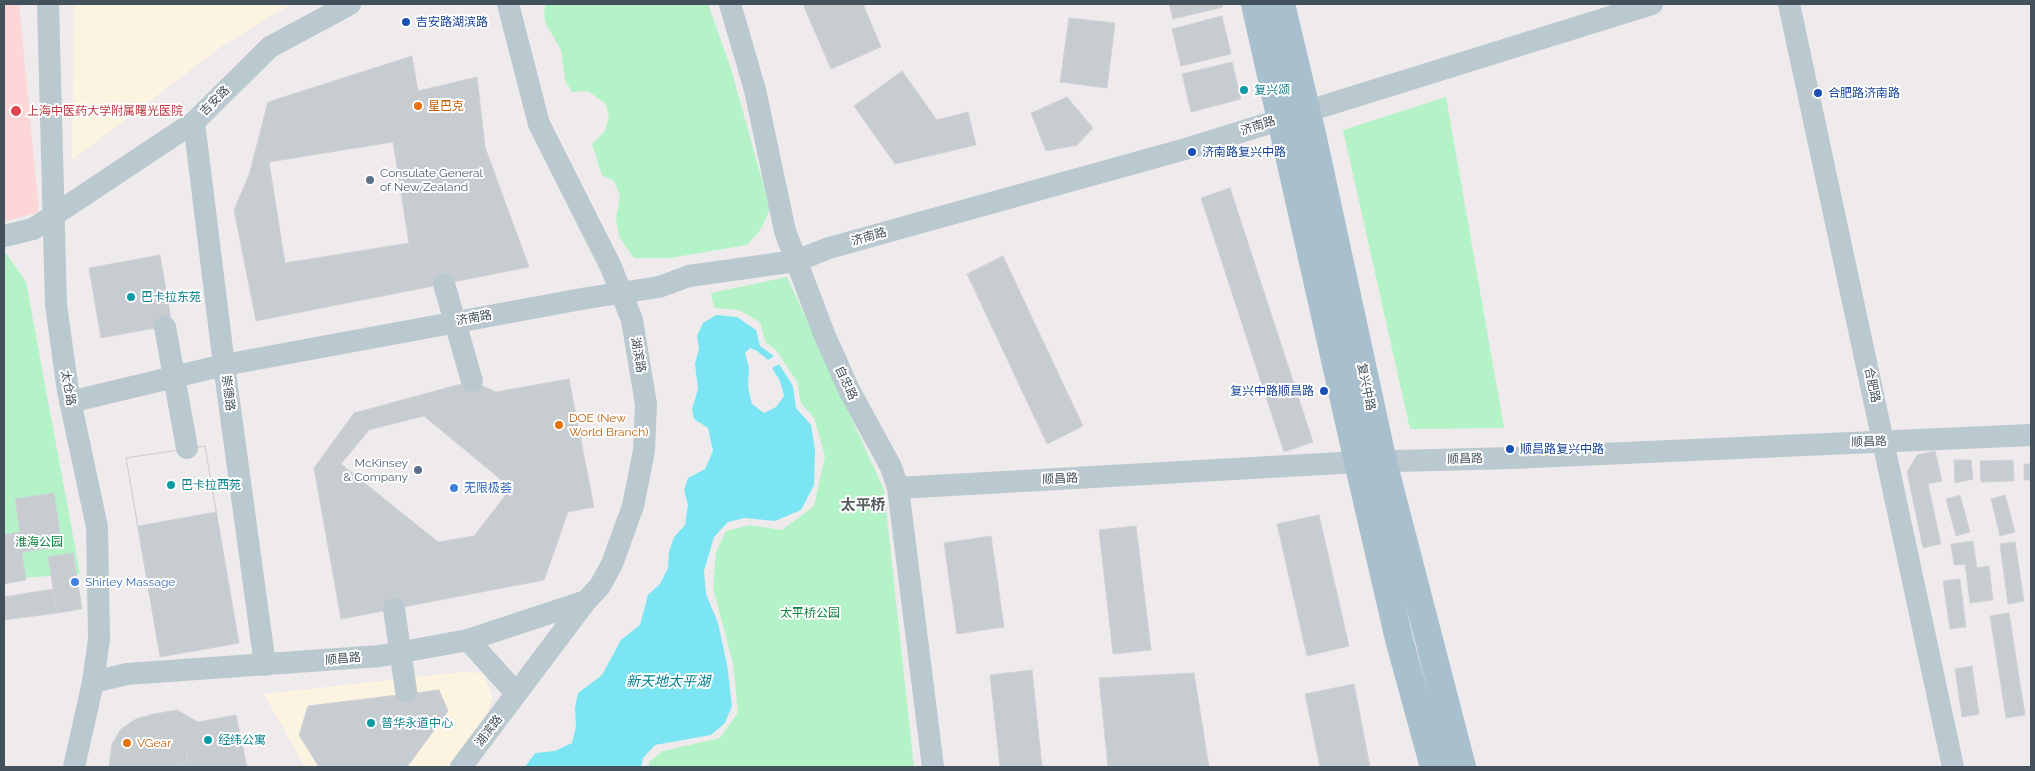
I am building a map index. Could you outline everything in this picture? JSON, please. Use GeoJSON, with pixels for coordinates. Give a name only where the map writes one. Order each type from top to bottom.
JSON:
{"type":"FeatureCollection","features":[{"type":"Feature","properties":{"kind":"main road","name":"复兴中路"},"geometry":{"type":"LineString","coordinates":[[1255,4],[1294,115]]}},
{"type":"Feature","properties":{"kind":"main road","name":"复兴中路"},"geometry":{"type":"LineString","coordinates":[[1281,4],[1294,115],[1370,462],[1400,640],[1434,767]]}},
{"type":"Feature","properties":{"kind":"main road","name":"复兴中路"},"geometry":{"type":"LineString","coordinates":[[1370,462],[1462,767]]}},
{"type":"Feature","properties":{"kind":"street","name":"太仓路"},"geometry":{"type":"LineString","coordinates":[[48,4],[56,305],[70,402],[97,528],[100,631],[93,682],[74,767]]}},
{"type":"Feature","properties":{"kind":"street","name":"吉安路"},"geometry":{"type":"LineString","coordinates":[[4,236],[33,228],[194,122],[270,46],[350,4]]}},
{"type":"Feature","properties":{"kind":"street","name":"湖滨路"},"geometry":{"type":"LineString","coordinates":[[462,767],[586,601],[600,586],[612,564],[633,506],[644,451],[646,404],[632,320],[623,294],[539,124],[508,4]]}},
{"type":"Feature","properties":{"kind":"street","name":"自忠路"},"geometry":{"type":"LineString","coordinates":[[730,4],[755,90],[785,230],[824,334],[849,390],[891,467],[898,488],[933,767]]}},
{"type":"Feature","properties":{"kind":"street","name":"济南路"},"geometry":{"type":"LineString","coordinates":[[70,402],[224,365],[587,298],[623,294],[659,287],[689,276],[796,261],[829,248],[1189,148],[1652,4]]}},
{"type":"Feature","properties":{"kind":"street","name":"合肥路"},"geometry":{"type":"LineString","coordinates":[[1789,4],[1954,767]]}},
{"type":"Feature","properties":{"kind":"street","name":"崇德路"},"geometry":{"type":"LineString","coordinates":[[194,122],[224,365],[265,665]]}},
{"type":"Feature","properties":{"kind":"street"},"geometry":{"type":"LineString","coordinates":[[444,284],[472,381]]}},
{"type":"Feature","properties":{"kind":"street"},"geometry":{"type":"LineString","coordinates":[[164,326],[187,448]]}},
{"type":"Feature","properties":{"kind":"street","name":"顺昌路"},"geometry":{"type":"LineString","coordinates":[[898,488],[1370,462],[2031,435]]}},
{"type":"Feature","properties":{"kind":"street","name":"顺昌路"},"geometry":{"type":"LineString","coordinates":[[93,682],[127,674],[380,656],[468,640],[586,601]]}},
{"type":"Feature","properties":{"kind":"street"},"geometry":{"type":"LineString","coordinates":[[394,609],[406,691]]}},
{"type":"Feature","properties":{"kind":"street"},"geometry":{"type":"LineString","coordinates":[[468,640],[516,693]]}},
{"type":"Feature","properties":{"kind":"shaded area","name":"上海中医药大学附属曙光医院"},"geometry":{"type":"Polygon","coordinates":[[[4,4],[19,4],[39,212],[4,222],[4,4]]]}},
{"type":"Feature","properties":{"kind":"shaded area"},"geometry":{"type":"Polygon","coordinates":[[[74,4],[291,4],[221,47],[72,160],[74,4]]]}},
{"type":"Feature","properties":{"kind":"shaded area"},"geometry":{"type":"Polygon","coordinates":[[[462,672],[483,673],[492,696],[488,713],[449,767],[305,767],[264,694],[462,672]]]}},
{"type":"Feature","properties":{"kind":"green space"},"geometry":{"type":"Polygon","coordinates":[[[546,4],[708,4],[731,69],[770,209],[761,229],[747,245],[670,258],[634,258],[619,237],[616,218],[620,196],[614,181],[602,175],[592,144],[605,131],[609,117],[606,104],[588,91],[572,92],[565,80],[561,50],[545,22],[544,10],[546,4]]]}},
{"type":"Feature","properties":{"kind":"green space"},"geometry":{"type":"Polygon","coordinates":[[[1446,97],[1504,428],[1410,429],[1343,130],[1446,97]]]}},
{"type":"Feature","properties":{"kind":"green space","name":"淮海公园"},"geometry":{"type":"Polygon","coordinates":[[[4,253],[6,253],[26,282],[80,574],[4,579],[4,253]]]}},
{"type":"Feature","properties":{"kind":"green space","name":"太平桥公园"},"geometry":{"type":"Polygon","coordinates":[[[787,277],[884,490],[914,767],[649,767],[649,762],[663,751],[720,738],[738,712],[733,664],[713,588],[716,552],[726,531],[750,525],[782,530],[814,506],[825,456],[814,418],[801,403],[797,382],[776,350],[765,342],[760,322],[739,310],[714,308],[711,293],[787,277]]]}},
{"type":"Feature","properties":{"kind":"water","name":"新天地太平湖"},"geometry":{"type":"Polygon","coordinates":[[[716,315],[737,317],[756,330],[760,346],[774,356],[768,360],[750,348],[745,353],[749,368],[748,387],[752,404],[764,413],[776,407],[784,396],[780,381],[772,368],[779,364],[793,386],[796,408],[811,425],[815,450],[814,485],[801,510],[775,521],[745,518],[728,522],[714,537],[704,571],[706,594],[718,623],[727,664],[732,706],[725,723],[711,735],[655,745],[643,758],[641,767],[525,767],[535,753],[555,751],[572,743],[576,727],[575,708],[578,693],[602,675],[621,640],[640,625],[648,595],[660,584],[668,568],[669,552],[674,537],[685,525],[688,505],[684,490],[688,478],[705,469],[713,451],[708,428],[694,419],[692,409],[698,389],[695,364],[699,348],[697,336],[703,323],[716,315]]]}},
{"type":"Feature","properties":{"kind":"building"},"geometry":{"type":"Polygon","coordinates":[[[803,4],[863,4],[881,47],[831,69],[803,4]]]}},
{"type":"Feature","properties":{"kind":"building"},"geometry":{"type":"Polygon","coordinates":[[[1169,4],[1222,4],[1223,7],[1173,19],[1169,4]]]}},
{"type":"Feature","properties":{"kind":"building"},"geometry":{"type":"Polygon","coordinates":[[[1222,16],[1231,54],[1181,66],[1172,29],[1222,16]]]}},
{"type":"Feature","properties":{"kind":"building"},"geometry":{"type":"Polygon","coordinates":[[[1069,18],[1115,23],[1107,88],[1060,82],[1069,18]]]}},
{"type":"Feature","properties":{"kind":"building"},"geometry":{"type":"Polygon","coordinates":[[[412,56],[418,91],[477,77],[485,147],[529,267],[256,321],[234,210],[249,175],[268,102],[412,56]]]}},
{"type":"Feature","properties":{"kind":"building"},"geometry":{"type":"Polygon","coordinates":[[[1232,62],[1241,99],[1191,112],[1182,74],[1232,62]]]}},
{"type":"Feature","properties":{"kind":"building"},"geometry":{"type":"Polygon","coordinates":[[[902,71],[937,120],[968,112],[976,145],[895,164],[854,106],[902,71]]]}},
{"type":"Feature","properties":{"kind":"building"},"geometry":{"type":"Polygon","coordinates":[[[1067,97],[1093,128],[1077,145],[1046,151],[1031,113],[1067,97]]]}},
{"type":"Feature","properties":{"kind":"building"},"geometry":{"type":"Polygon","coordinates":[[[393,142],[409,243],[285,263],[269,162],[393,142]]]}},
{"type":"Feature","properties":{"kind":"building"},"geometry":{"type":"Polygon","coordinates":[[[1230,188],[1313,442],[1284,452],[1201,198],[1230,188]]]}},
{"type":"Feature","properties":{"kind":"building","name":"巴卡拉东苑"},"geometry":{"type":"Polygon","coordinates":[[[160,255],[172,325],[101,338],[89,268],[160,255]]]}},
{"type":"Feature","properties":{"kind":"building"},"geometry":{"type":"Polygon","coordinates":[[[1003,256],[1083,426],[1047,444],[967,274],[1003,256]]]}},
{"type":"Feature","properties":{"kind":"building","name":"无限极荟"},"geometry":{"type":"Polygon","coordinates":[[[569,379],[594,507],[568,512],[544,580],[341,619],[314,468],[354,413],[472,381],[496,392],[569,379]]]}},
{"type":"Feature","properties":{"kind":"building"},"geometry":{"type":"Polygon","coordinates":[[[424,416],[511,488],[474,536],[438,542],[341,464],[369,430],[424,416]]]}},
{"type":"Feature","properties":{"kind":"building"},"geometry":{"type":"Polygon","coordinates":[[[205,446],[239,643],[160,657],[126,458],[205,446]]]}},
{"type":"Feature","properties":{"kind":"building","name":"巴卡拉西苑"},"geometry":{"type":"Polygon","coordinates":[[[205,446],[216,512],[138,526],[126,458],[205,446]]]}},
{"type":"Feature","properties":{"kind":"building"},"geometry":{"type":"Polygon","coordinates":[[[1935,451],[1942,481],[1928,484],[1941,544],[1923,548],[1907,472],[1917,455],[1935,451]]]}},
{"type":"Feature","properties":{"kind":"building"},"geometry":{"type":"Polygon","coordinates":[[[1954,460],[1971,460],[1973,479],[1955,483],[1954,460]]]}},
{"type":"Feature","properties":{"kind":"building"},"geometry":{"type":"Polygon","coordinates":[[[2013,460],[2014,481],[1981,482],[1980,461],[2013,460]]]}},
{"type":"Feature","properties":{"kind":"building"},"geometry":{"type":"Polygon","coordinates":[[[2024,464],[2031,464],[2031,480],[2024,480],[2024,464]]]}},
{"type":"Feature","properties":{"kind":"building"},"geometry":{"type":"Polygon","coordinates":[[[54,493],[62,546],[22,552],[26,580],[4,584],[4,535],[20,532],[15,499],[54,493]]]}},
{"type":"Feature","properties":{"kind":"building"},"geometry":{"type":"Polygon","coordinates":[[[1960,495],[1970,532],[1956,536],[1946,499],[1960,495]]]}},
{"type":"Feature","properties":{"kind":"building"},"geometry":{"type":"Polygon","coordinates":[[[2005,495],[2015,532],[2000,536],[1991,499],[2005,495]]]}},
{"type":"Feature","properties":{"kind":"building"},"geometry":{"type":"Polygon","coordinates":[[[1319,515],[1349,646],[1307,656],[1277,524],[1319,515]]]}},
{"type":"Feature","properties":{"kind":"building"},"geometry":{"type":"Polygon","coordinates":[[[1136,526],[1151,650],[1113,654],[1099,530],[1136,526]]]}},
{"type":"Feature","properties":{"kind":"building"},"geometry":{"type":"Polygon","coordinates":[[[991,536],[1004,627],[957,634],[944,543],[991,536]]]}},
{"type":"Feature","properties":{"kind":"building"},"geometry":{"type":"Polygon","coordinates":[[[1973,541],[1977,568],[1989,566],[1993,600],[1970,603],[1965,564],[1954,565],[1951,544],[1973,541]]]}},
{"type":"Feature","properties":{"kind":"building"},"geometry":{"type":"Polygon","coordinates":[[[2015,542],[2024,601],[2008,604],[2000,544],[2015,542]]]}},
{"type":"Feature","properties":{"kind":"building"},"geometry":{"type":"Polygon","coordinates":[[[73,553],[82,609],[57,613],[48,557],[73,553]]]}},
{"type":"Feature","properties":{"kind":"building"},"geometry":{"type":"Polygon","coordinates":[[[1960,579],[1966,627],[1950,629],[1943,581],[1960,579]]]}},
{"type":"Feature","properties":{"kind":"building"},"geometry":{"type":"Polygon","coordinates":[[[53,589],[57,613],[4,620],[4,597],[53,589]]]}},
{"type":"Feature","properties":{"kind":"building"},"geometry":{"type":"Polygon","coordinates":[[[2009,613],[2025,715],[2006,718],[1990,616],[2009,613]]]}},
{"type":"Feature","properties":{"kind":"building"},"geometry":{"type":"Polygon","coordinates":[[[1972,666],[1979,714],[1962,717],[1955,669],[1972,666]]]}},
{"type":"Feature","properties":{"kind":"building"},"geometry":{"type":"Polygon","coordinates":[[[1032,670],[1042,767],[1000,767],[990,675],[1032,670]]]}},
{"type":"Feature","properties":{"kind":"building"},"geometry":{"type":"Polygon","coordinates":[[[1194,673],[1209,767],[1108,767],[1099,678],[1194,673]]]}},
{"type":"Feature","properties":{"kind":"building"},"geometry":{"type":"Polygon","coordinates":[[[1354,684],[1370,767],[1320,767],[1305,694],[1354,684]]]}},
{"type":"Feature","properties":{"kind":"building","name":"普华永道中心"},"geometry":{"type":"Polygon","coordinates":[[[439,690],[448,711],[407,767],[319,767],[299,735],[308,706],[439,690]]]}},
{"type":"Feature","properties":{"kind":"building","name":"经纬公寓"},"geometry":{"type":"Polygon","coordinates":[[[177,710],[198,722],[236,715],[247,767],[181,767],[187,759],[187,749],[163,732],[177,710]]]}},
{"type":"Feature","properties":{"kind":"building"},"geometry":{"type":"Polygon","coordinates":[[[177,710],[163,732],[187,749],[187,759],[181,767],[109,767],[112,744],[121,729],[136,719],[177,710]]]}},
{"type":"Feature","properties":{"kind":"place","name":"吉安路湖滨路"},"geometry":{"type":"Point","coordinates":[406,22]}},
{"type":"Feature","properties":{"kind":"place","name":"复兴颂"},"geometry":{"type":"Point","coordinates":[1244,90]}},
{"type":"Feature","properties":{"kind":"place","name":"合肥路济南路"},"geometry":{"type":"Point","coordinates":[1818,93]}},
{"type":"Feature","properties":{"kind":"place","name":"星巴克"},"geometry":{"type":"Point","coordinates":[418,106]}},
{"type":"Feature","properties":{"kind":"place","name":"上海中医药大学附属曙光医院"},"geometry":{"type":"Point","coordinates":[16,111]}},
{"type":"Feature","properties":{"kind":"place","name":"济南路复兴中路"},"geometry":{"type":"Point","coordinates":[1192,152]}},
{"type":"Feature","properties":{"kind":"place","name":"Consulate General of New Zealand"},"geometry":{"type":"Point","coordinates":[370,180]}},
{"type":"Feature","properties":{"kind":"place","name":"巴卡拉东苑"},"geometry":{"type":"Point","coordinates":[131,297]}},
{"type":"Feature","properties":{"kind":"place","name":"复兴中路顺昌路"},"geometry":{"type":"Point","coordinates":[1324,391]}},
{"type":"Feature","properties":{"kind":"place","name":"DOE (New World Branch)"},"geometry":{"type":"Point","coordinates":[559,425]}},
{"type":"Feature","properties":{"kind":"place","name":"顺昌路复兴中路"},"geometry":{"type":"Point","coordinates":[1510,449]}},
{"type":"Feature","properties":{"kind":"place","name":"McKinsey & Company"},"geometry":{"type":"Point","coordinates":[418,470]}},
{"type":"Feature","properties":{"kind":"place","name":"巴卡拉西苑"},"geometry":{"type":"Point","coordinates":[171,485]}},
{"type":"Feature","properties":{"kind":"place","name":"无限极荟"},"geometry":{"type":"Point","coordinates":[454,488]}},
{"type":"Feature","properties":{"kind":"place","name":"Shirley Massage"},"geometry":{"type":"Point","coordinates":[75,582]}},
{"type":"Feature","properties":{"kind":"place","name":"普华永道中心"},"geometry":{"type":"Point","coordinates":[371,723]}},
{"type":"Feature","properties":{"kind":"place","name":"经纬公寓"},"geometry":{"type":"Point","coordinates":[208,740]}},
{"type":"Feature","properties":{"kind":"place","name":"VGear"},"geometry":{"type":"Point","coordinates":[127,743]}},
{"type":"Feature","properties":{"kind":"district","name":"太平桥"},"geometry":{"type":"Point","coordinates":[863,505]}}]}
